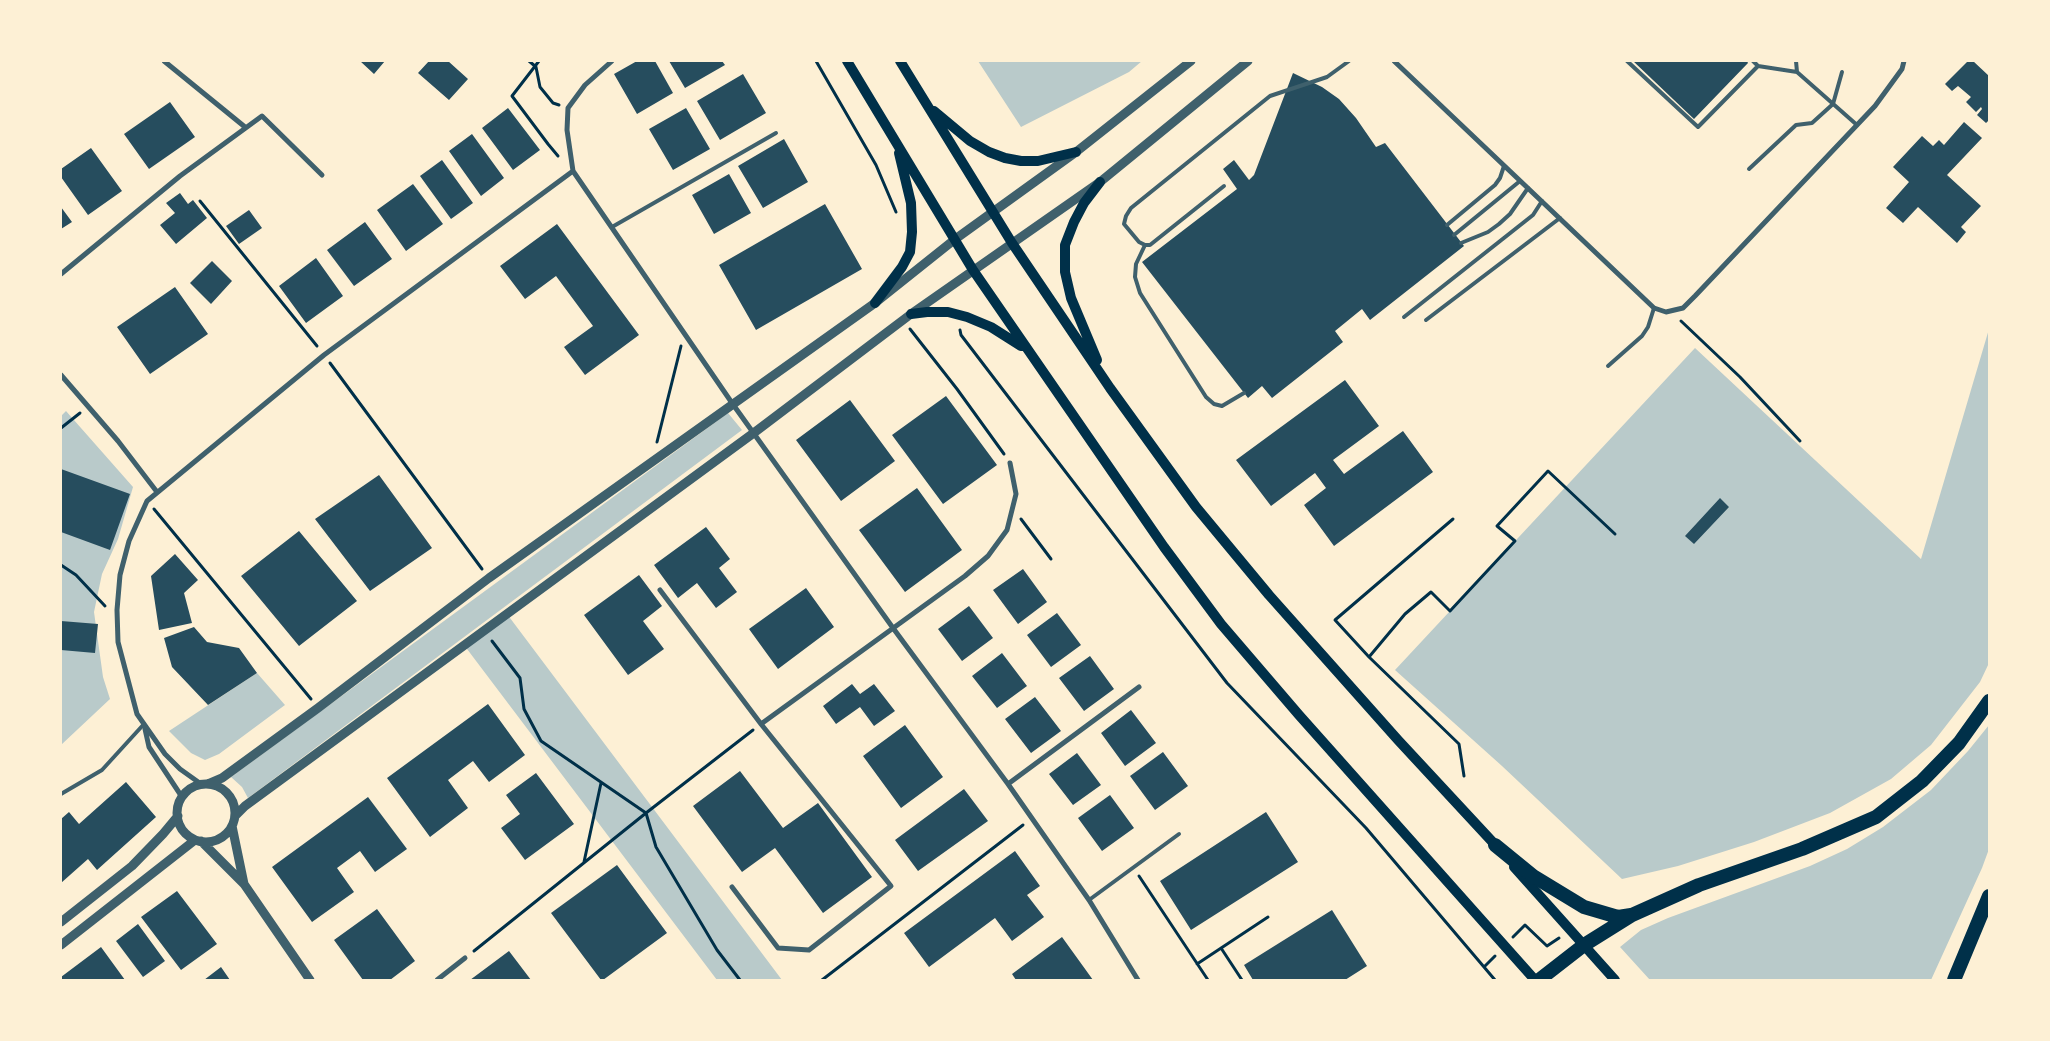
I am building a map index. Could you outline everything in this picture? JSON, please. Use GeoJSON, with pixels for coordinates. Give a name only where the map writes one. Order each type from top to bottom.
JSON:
{"type":"FeatureCollection","features":[{"type":"Feature","properties":{"kind":"highway"},"geometry":{"type":"LineString","coordinates":[[1539,980],[1584,945],[1632,915],[1699,885],[1802,849],[1876,817],[1922,781],[1958,742],[1989,701]]}},
{"type":"Feature","properties":{"kind":"highway"},"geometry":{"type":"LineString","coordinates":[[1495,845],[1533,876],[1584,907],[1618,916],[1632,915]]}},
{"type":"Feature","properties":{"kind":"highway"},"geometry":{"type":"LineString","coordinates":[[1954,980],[1989,896]]}},
{"type":"Feature","properties":{"kind":"main road"},"geometry":{"type":"LineString","coordinates":[[848,61],[973,270],[1164,547],[1221,624],[1299,715],[1534,980]]}},
{"type":"Feature","properties":{"kind":"main road"},"geometry":{"type":"LineString","coordinates":[[900,61],[1012,243],[1110,388],[1196,507],[1269,595],[1615,980]]}},
{"type":"Feature","properties":{"kind":"main road"},"geometry":{"type":"LineString","coordinates":[[925,102],[970,141],[989,152],[1005,158],[1021,161],[1038,161],[1076,152]]}},
{"type":"Feature","properties":{"kind":"main road"},"geometry":{"type":"LineString","coordinates":[[875,303],[902,267],[910,252],[912,232],[911,203],[896,140]]}},
{"type":"Feature","properties":{"kind":"main road"},"geometry":{"type":"LineString","coordinates":[[1100,182],[1084,203],[1065,245],[1065,272],[1071,298],[1110,388]]}},
{"type":"Feature","properties":{"kind":"main road"},"geometry":{"type":"LineString","coordinates":[[907,317],[927,312],[957,315],[991,327],[1011,338],[1029,352]]}},
{"type":"Feature","properties":{"kind":"street"},"geometry":{"type":"LineString","coordinates":[[164,61],[245,127]]}},
{"type":"Feature","properties":{"kind":"street"},"geometry":{"type":"LineString","coordinates":[[612,61],[585,85],[568,108],[567,130],[573,171],[732,403],[755,432],[893,628],[1032,818],[1089,900],[1138,980]]}},
{"type":"Feature","properties":{"kind":"street"},"geometry":{"type":"LineString","coordinates":[[310,980],[244,884],[198,840],[185,832],[178,816],[178,806],[188,790],[222,778],[318,708],[488,578],[875,303],[954,240],[1076,152],[1191,61]]}},
{"type":"Feature","properties":{"kind":"street"},"geometry":{"type":"LineString","coordinates":[[61,945],[198,840],[209,842],[226,834],[232,826],[235,816],[245,806],[755,432],[907,317],[1100,182],[1248,61]]}},
{"type":"Feature","properties":{"kind":"street"},"geometry":{"type":"LineString","coordinates":[[1394,61],[1654,308],[1666,312],[1683,308],[1857,125],[1890,87],[1902,69],[1904,61]]}},
{"type":"Feature","properties":{"kind":"street"},"geometry":{"type":"LineString","coordinates":[[61,274],[180,176],[262,116],[322,175]]}},
{"type":"Feature","properties":{"kind":"street"},"geometry":{"type":"LineString","coordinates":[[235,816],[231,797],[224,790],[205,784],[180,769],[165,754],[137,714],[124,668],[118,642],[117,610],[120,575],[129,541],[147,501],[324,355],[573,171]]}},
{"type":"Feature","properties":{"kind":"street"},"geometry":{"type":"LineString","coordinates":[[61,375],[118,441],[157,492]]}},
{"type":"Feature","properties":{"kind":"street"},"geometry":{"type":"LineString","coordinates":[[761,724],[965,576],[988,556],[1006,530],[1016,494],[1010,463]]}},
{"type":"Feature","properties":{"kind":"street"},"geometry":{"type":"LineString","coordinates":[[660,590],[761,724],[891,886],[809,950],[778,948],[732,887]]}},
{"type":"Feature","properties":{"kind":"street"},"geometry":{"type":"LineString","coordinates":[[1008,784],[1139,687]]}},
{"type":"Feature","properties":{"kind":"street"},"geometry":{"type":"LineString","coordinates":[[144,724],[149,747],[182,797]]}},
{"type":"Feature","properties":{"kind":"street"},"geometry":{"type":"LineString","coordinates":[[61,922],[132,866],[164,834],[178,816]]}},
{"type":"Feature","properties":{"kind":"street"},"geometry":{"type":"LineString","coordinates":[[232,826],[244,884]]}},
{"type":"Feature","properties":{"kind":"street"},"geometry":{"type":"LineString","coordinates":[[438,980],[465,958]]}},
{"type":"Feature","properties":{"kind":"lane"},"geometry":{"type":"LineString","coordinates":[[1224,186],[1150,245],[1139,242],[1124,224],[1131,208],[1270,96],[1327,77],[1349,61]]}},
{"type":"Feature","properties":{"kind":"lane"},"geometry":{"type":"LineString","coordinates":[[1627,61],[1698,127],[1758,66]]}},
{"type":"Feature","properties":{"kind":"lane"},"geometry":{"type":"LineString","coordinates":[[1753,61],[1758,66],[1797,72],[1857,125]]}},
{"type":"Feature","properties":{"kind":"lane"},"geometry":{"type":"LineString","coordinates":[[1796,61],[1797,72]]}},
{"type":"Feature","properties":{"kind":"lane"},"geometry":{"type":"LineString","coordinates":[[1749,169],[1796,125],[1812,123],[1833,104],[1842,72]]}},
{"type":"Feature","properties":{"kind":"lane"},"geometry":{"type":"LineString","coordinates":[[612,227],[776,133]]}},
{"type":"Feature","properties":{"kind":"lane"},"geometry":{"type":"LineString","coordinates":[[1447,225],[1495,185],[1500,178],[1504,166]]}},
{"type":"Feature","properties":{"kind":"lane"},"geometry":{"type":"LineString","coordinates":[[1454,235],[1520,181]]}},
{"type":"Feature","properties":{"kind":"lane"},"geometry":{"type":"LineString","coordinates":[[1461,243],[1488,232],[1500,224],[1510,214],[1528,188]]}},
{"type":"Feature","properties":{"kind":"lane"},"geometry":{"type":"LineString","coordinates":[[1404,317],[1533,215],[1542,201]]}},
{"type":"Feature","properties":{"kind":"lane"},"geometry":{"type":"LineString","coordinates":[[1426,320],[1560,218]]}},
{"type":"Feature","properties":{"kind":"lane"},"geometry":{"type":"LineString","coordinates":[[1145,245],[1136,264],[1136,277],[1140,293],[1206,397],[1214,404],[1222,406],[1244,393]]}},
{"type":"Feature","properties":{"kind":"lane"},"geometry":{"type":"LineString","coordinates":[[1608,366],[1642,336],[1648,327],[1654,308]]}},
{"type":"Feature","properties":{"kind":"lane"},"geometry":{"type":"LineString","coordinates":[[61,794],[102,770],[144,724]]}},
{"type":"Feature","properties":{"kind":"lane"},"geometry":{"type":"LineString","coordinates":[[1089,900],[1179,834]]}},
{"type":"Feature","properties":{"kind":"path"},"geometry":{"type":"LineString","coordinates":[[528,61],[536,66],[540,87],[553,104],[568,108]]}},
{"type":"Feature","properties":{"kind":"path"},"geometry":{"type":"LineString","coordinates":[[539,61],[512,96],[548,144],[573,171]]}},
{"type":"Feature","properties":{"kind":"path"},"geometry":{"type":"LineString","coordinates":[[816,61],[876,166],[900,221],[912,232]]}},
{"type":"Feature","properties":{"kind":"path"},"geometry":{"type":"LineString","coordinates":[[200,200],[324,355],[488,578]]}},
{"type":"Feature","properties":{"kind":"path"},"geometry":{"type":"LineString","coordinates":[[957,315],[962,335],[1226,683],[1366,828],[1495,980]]}},
{"type":"Feature","properties":{"kind":"path"},"geometry":{"type":"LineString","coordinates":[[907,317],[1010,463]]}},
{"type":"Feature","properties":{"kind":"path"},"geometry":{"type":"LineString","coordinates":[[1681,321],[1740,377],[1800,441]]}},
{"type":"Feature","properties":{"kind":"path"},"geometry":{"type":"LineString","coordinates":[[652,460],[684,331]]}},
{"type":"Feature","properties":{"kind":"path"},"geometry":{"type":"LineString","coordinates":[[61,428],[88,406]]}},
{"type":"Feature","properties":{"kind":"path"},"geometry":{"type":"LineString","coordinates":[[1369,657],[1405,614],[1431,592],[1450,611],[1515,541],[1497,526],[1548,471],[1615,534]]}},
{"type":"Feature","properties":{"kind":"path"},"geometry":{"type":"LineString","coordinates":[[147,501],[318,708]]}},
{"type":"Feature","properties":{"kind":"path"},"geometry":{"type":"LineString","coordinates":[[1012,508],[1051,558]]}},
{"type":"Feature","properties":{"kind":"path"},"geometry":{"type":"LineString","coordinates":[[1453,519],[1334,620],[1369,657],[1459,744],[1464,776]]}},
{"type":"Feature","properties":{"kind":"path"},"geometry":{"type":"LineString","coordinates":[[61,565],[76,575],[108,609]]}},
{"type":"Feature","properties":{"kind":"path"},"geometry":{"type":"LineString","coordinates":[[484,630],[520,678],[524,709],[540,742],[646,813],[656,847],[717,950],[740,980]]}},
{"type":"Feature","properties":{"kind":"path"},"geometry":{"type":"LineString","coordinates":[[465,958],[584,862],[761,724]]}},
{"type":"Feature","properties":{"kind":"path"},"geometry":{"type":"LineString","coordinates":[[584,862],[601,783]]}},
{"type":"Feature","properties":{"kind":"path"},"geometry":{"type":"LineString","coordinates":[[822,980],[1032,818]]}},
{"type":"Feature","properties":{"kind":"path"},"geometry":{"type":"LineString","coordinates":[[1133,867],[1208,980]]}},
{"type":"Feature","properties":{"kind":"path"},"geometry":{"type":"LineString","coordinates":[[1197,964],[1268,917]]}},
{"type":"Feature","properties":{"kind":"path"},"geometry":{"type":"LineString","coordinates":[[1484,967],[1525,925],[1547,946],[1570,930]]}},
{"type":"Feature","properties":{"kind":"path"},"geometry":{"type":"LineString","coordinates":[[1221,948],[1242,980]]}},
{"type":"Feature","properties":{"kind":"shaded area"},"geometry":{"type":"Polygon","coordinates":[[[978,61],[1142,61],[1129,72],[1021,127],[978,61]]]}},
{"type":"Feature","properties":{"kind":"shaded area"},"geometry":{"type":"Polygon","coordinates":[[[1989,329],[1989,663],[1980,682],[1931,745],[1891,779],[1830,813],[1754,842],[1678,866],[1622,879],[1502,766],[1395,670],[1695,348],[1921,559],[1989,329]]]}},
{"type":"Feature","properties":{"kind":"shaded area"},"geometry":{"type":"Polygon","coordinates":[[[66,411],[133,487],[118,539],[102,574],[94,612],[103,677],[110,699],[61,745],[61,416],[66,411]]]}},
{"type":"Feature","properties":{"kind":"shaded area"},"geometry":{"type":"Polygon","coordinates":[[[728,413],[742,430],[248,798],[242,787],[231,777],[728,413]]]}},
{"type":"Feature","properties":{"kind":"shaded area"},"geometry":{"type":"Polygon","coordinates":[[[507,614],[782,980],[717,980],[464,645],[507,614]]]}},
{"type":"Feature","properties":{"kind":"shaded area"},"geometry":{"type":"Polygon","coordinates":[[[257,673],[285,705],[219,754],[205,760],[191,753],[169,731],[257,673]]]}},
{"type":"Feature","properties":{"kind":"shaded area"},"geometry":{"type":"Polygon","coordinates":[[[1989,725],[1989,849],[1931,980],[1650,980],[1620,947],[1641,930],[1668,918],[1810,866],[1847,849],[1883,827],[1931,790],[1968,751],[1989,725]]]}},
{"type":"Feature","properties":{"kind":"building"},"geometry":{"type":"Polygon","coordinates":[[[360,61],[385,61],[374,74],[360,61]]]}},
{"type":"Feature","properties":{"kind":"building"},"geometry":{"type":"Polygon","coordinates":[[[429,61],[448,61],[468,79],[449,100],[418,73],[429,61]]]}},
{"type":"Feature","properties":{"kind":"building"},"geometry":{"type":"Polygon","coordinates":[[[637,61],[655,61],[673,93],[637,114],[614,74],[637,61]]]}},
{"type":"Feature","properties":{"kind":"building"},"geometry":{"type":"Polygon","coordinates":[[[669,61],[722,61],[725,65],[685,88],[669,61]]]}},
{"type":"Feature","properties":{"kind":"building"},"geometry":{"type":"Polygon","coordinates":[[[1633,61],[1747,61],[1748,63],[1694,119],[1633,61]]]}},
{"type":"Feature","properties":{"kind":"building"},"geometry":{"type":"Polygon","coordinates":[[[1968,61],[1973,61],[1989,76],[1989,120],[1986,123],[1977,115],[1982,109],[1981,107],[1976,112],[1966,102],[1971,97],[1958,86],[1952,91],[1945,84],[1968,61]]]}},
{"type":"Feature","properties":{"kind":"building"},"geometry":{"type":"Polygon","coordinates":[[[1293,73],[1322,87],[1339,99],[1356,118],[1376,147],[1385,143],[1464,246],[1370,320],[1362,309],[1335,331],[1343,342],[1272,398],[1262,386],[1248,398],[1142,262],[1237,189],[1223,169],[1234,160],[1249,180],[1254,175],[1293,73]]]}},
{"type":"Feature","properties":{"kind":"building"},"geometry":{"type":"Polygon","coordinates":[[[743,74],[766,113],[720,140],[697,101],[743,74]]]}},
{"type":"Feature","properties":{"kind":"building"},"geometry":{"type":"Polygon","coordinates":[[[170,102],[195,137],[149,169],[124,134],[170,102]]]}},
{"type":"Feature","properties":{"kind":"building"},"geometry":{"type":"Polygon","coordinates":[[[508,108],[540,150],[513,170],[482,128],[508,108]]]}},
{"type":"Feature","properties":{"kind":"building"},"geometry":{"type":"Polygon","coordinates":[[[686,108],[710,149],[673,170],[649,129],[686,108]]]}},
{"type":"Feature","properties":{"kind":"building"},"geometry":{"type":"Polygon","coordinates":[[[1964,122],[1982,138],[1947,175],[1981,206],[1961,227],[1966,232],[1957,243],[1918,207],[1903,223],[1886,208],[1909,182],[1893,167],[1922,136],[1933,146],[1939,140],[1944,145],[1964,122]]]}},
{"type":"Feature","properties":{"kind":"building"},"geometry":{"type":"Polygon","coordinates":[[[472,134],[504,178],[481,196],[449,151],[472,134]]]}},
{"type":"Feature","properties":{"kind":"building"},"geometry":{"type":"Polygon","coordinates":[[[784,139],[808,182],[763,208],[738,166],[784,139]]]}},
{"type":"Feature","properties":{"kind":"building"},"geometry":{"type":"Polygon","coordinates":[[[91,148],[122,191],[88,215],[61,177],[61,169],[91,148]]]}},
{"type":"Feature","properties":{"kind":"building"},"geometry":{"type":"Polygon","coordinates":[[[442,160],[473,203],[451,219],[420,176],[442,160]]]}},
{"type":"Feature","properties":{"kind":"building"},"geometry":{"type":"Polygon","coordinates":[[[729,174],[751,213],[714,234],[692,195],[729,174]]]}},
{"type":"Feature","properties":{"kind":"building"},"geometry":{"type":"Polygon","coordinates":[[[413,184],[443,224],[406,251],[377,210],[413,184]]]}},
{"type":"Feature","properties":{"kind":"building"},"geometry":{"type":"Polygon","coordinates":[[[180,193],[188,204],[193,200],[207,218],[176,244],[160,225],[175,213],[166,203],[180,193]]]}},
{"type":"Feature","properties":{"kind":"building"},"geometry":{"type":"Polygon","coordinates":[[[825,204],[862,269],[756,330],[719,265],[825,204]]]}},
{"type":"Feature","properties":{"kind":"building"},"geometry":{"type":"Polygon","coordinates":[[[61,207],[72,222],[61,229],[61,207]]]}},
{"type":"Feature","properties":{"kind":"building"},"geometry":{"type":"Polygon","coordinates":[[[249,210],[262,228],[239,244],[226,226],[249,210]]]}},
{"type":"Feature","properties":{"kind":"building"},"geometry":{"type":"Polygon","coordinates":[[[365,222],[392,259],[354,286],[327,250],[365,222]]]}},
{"type":"Feature","properties":{"kind":"building"},"geometry":{"type":"Polygon","coordinates":[[[557,224],[639,335],[585,375],[564,347],[593,326],[556,276],[525,299],[500,266],[557,224]]]}},
{"type":"Feature","properties":{"kind":"building"},"geometry":{"type":"Polygon","coordinates":[[[316,258],[343,296],[306,323],[279,286],[316,258]]]}},
{"type":"Feature","properties":{"kind":"building"},"geometry":{"type":"Polygon","coordinates":[[[212,261],[232,281],[211,304],[190,283],[212,261]]]}},
{"type":"Feature","properties":{"kind":"building"},"geometry":{"type":"Polygon","coordinates":[[[175,287],[208,334],[150,374],[117,327],[175,287]]]}},
{"type":"Feature","properties":{"kind":"building"},"geometry":{"type":"Polygon","coordinates":[[[1345,380],[1379,426],[1333,460],[1344,474],[1403,431],[1433,472],[1334,546],[1304,505],[1326,488],[1315,473],[1271,506],[1236,460],[1345,380]]]}},
{"type":"Feature","properties":{"kind":"building"},"geometry":{"type":"Polygon","coordinates":[[[946,396],[997,465],[943,504],[892,435],[946,396]]]}},
{"type":"Feature","properties":{"kind":"building"},"geometry":{"type":"Polygon","coordinates":[[[850,400],[895,461],[841,501],[796,440],[850,400]]]}},
{"type":"Feature","properties":{"kind":"building"},"geometry":{"type":"Polygon","coordinates":[[[61,469],[130,494],[110,550],[61,532],[61,469]]]}},
{"type":"Feature","properties":{"kind":"building"},"geometry":{"type":"Polygon","coordinates":[[[379,475],[432,548],[370,591],[315,519],[379,475]]]}},
{"type":"Feature","properties":{"kind":"building"},"geometry":{"type":"Polygon","coordinates":[[[917,488],[962,550],[905,592],[859,530],[917,488]]]}},
{"type":"Feature","properties":{"kind":"building"},"geometry":{"type":"Polygon","coordinates":[[[1720,498],[1729,507],[1694,544],[1685,536],[1720,498]]]}},
{"type":"Feature","properties":{"kind":"building"},"geometry":{"type":"Polygon","coordinates":[[[706,527],[730,559],[719,568],[737,592],[716,608],[697,583],[678,598],[654,565],[706,527]]]}},
{"type":"Feature","properties":{"kind":"building"},"geometry":{"type":"Polygon","coordinates":[[[299,531],[357,601],[299,646],[241,576],[299,531]]]}},
{"type":"Feature","properties":{"kind":"building"},"geometry":{"type":"Polygon","coordinates":[[[175,554],[198,580],[184,593],[192,623],[159,630],[151,576],[175,554]]]}},
{"type":"Feature","properties":{"kind":"building"},"geometry":{"type":"Polygon","coordinates":[[[1023,569],[1047,602],[1018,624],[993,590],[1023,569]]]}},
{"type":"Feature","properties":{"kind":"building"},"geometry":{"type":"Polygon","coordinates":[[[639,575],[662,606],[643,621],[664,649],[628,675],[584,615],[639,575]]]}},
{"type":"Feature","properties":{"kind":"building"},"geometry":{"type":"Polygon","coordinates":[[[806,588],[834,627],[778,669],[749,629],[806,588]]]}},
{"type":"Feature","properties":{"kind":"building"},"geometry":{"type":"Polygon","coordinates":[[[969,606],[993,638],[962,661],[938,629],[969,606]]]}},
{"type":"Feature","properties":{"kind":"building"},"geometry":{"type":"Polygon","coordinates":[[[1057,613],[1081,645],[1051,667],[1027,635],[1057,613]]]}},
{"type":"Feature","properties":{"kind":"building"},"geometry":{"type":"Polygon","coordinates":[[[61,621],[98,624],[95,653],[61,650],[61,621]]]}},
{"type":"Feature","properties":{"kind":"building"},"geometry":{"type":"Polygon","coordinates":[[[194,627],[207,642],[239,648],[257,673],[208,705],[172,667],[164,638],[194,627]]]}},
{"type":"Feature","properties":{"kind":"building"},"geometry":{"type":"Polygon","coordinates":[[[1002,653],[1027,686],[997,708],[972,676],[1002,653]]]}},
{"type":"Feature","properties":{"kind":"building"},"geometry":{"type":"Polygon","coordinates":[[[1090,656],[1114,689],[1084,711],[1059,678],[1090,656]]]}},
{"type":"Feature","properties":{"kind":"building"},"geometry":{"type":"Polygon","coordinates":[[[852,684],[860,694],[874,684],[895,711],[874,726],[860,707],[836,724],[823,706],[852,684]]]}},
{"type":"Feature","properties":{"kind":"building"},"geometry":{"type":"Polygon","coordinates":[[[1035,697],[1061,731],[1031,753],[1005,719],[1035,697]]]}},
{"type":"Feature","properties":{"kind":"building"},"geometry":{"type":"Polygon","coordinates":[[[488,704],[525,755],[489,782],[473,761],[448,780],[468,808],[430,837],[387,778],[488,704]]]}},
{"type":"Feature","properties":{"kind":"building"},"geometry":{"type":"Polygon","coordinates":[[[1131,710],[1156,743],[1125,766],[1101,733],[1131,710]]]}},
{"type":"Feature","properties":{"kind":"building"},"geometry":{"type":"Polygon","coordinates":[[[905,725],[943,777],[901,808],[863,756],[905,725]]]}},
{"type":"Feature","properties":{"kind":"building"},"geometry":{"type":"Polygon","coordinates":[[[1163,752],[1188,786],[1155,810],[1130,776],[1163,752]]]}},
{"type":"Feature","properties":{"kind":"building"},"geometry":{"type":"Polygon","coordinates":[[[1077,753],[1101,785],[1073,805],[1049,774],[1077,753]]]}},
{"type":"Feature","properties":{"kind":"building"},"geometry":{"type":"Polygon","coordinates":[[[740,771],[783,828],[818,803],[872,877],[823,913],[775,848],[742,872],[693,806],[740,771]]]}},
{"type":"Feature","properties":{"kind":"building"},"geometry":{"type":"Polygon","coordinates":[[[536,773],[574,824],[525,860],[501,828],[520,814],[506,795],[536,773]]]}},
{"type":"Feature","properties":{"kind":"building"},"geometry":{"type":"Polygon","coordinates":[[[126,782],[156,817],[97,870],[88,859],[61,883],[61,819],[69,812],[79,824],[126,782]]]}},
{"type":"Feature","properties":{"kind":"building"},"geometry":{"type":"Polygon","coordinates":[[[964,789],[988,821],[918,871],[895,840],[964,789]]]}},
{"type":"Feature","properties":{"kind":"building"},"geometry":{"type":"Polygon","coordinates":[[[1110,795],[1134,828],[1102,851],[1078,818],[1110,795]]]}},
{"type":"Feature","properties":{"kind":"building"},"geometry":{"type":"Polygon","coordinates":[[[368,797],[407,849],[375,872],[360,851],[337,868],[354,892],[312,922],[272,867],[368,797]]]}},
{"type":"Feature","properties":{"kind":"building"},"geometry":{"type":"Polygon","coordinates":[[[1266,812],[1298,862],[1191,930],[1160,881],[1266,812]]]}},
{"type":"Feature","properties":{"kind":"building"},"geometry":{"type":"Polygon","coordinates":[[[1015,851],[1040,886],[1027,895],[1044,917],[1012,941],[995,918],[929,967],[904,933],[1015,851]]]}},
{"type":"Feature","properties":{"kind":"building"},"geometry":{"type":"Polygon","coordinates":[[[617,865],[667,933],[601,980],[551,913],[617,865]]]}},
{"type":"Feature","properties":{"kind":"building"},"geometry":{"type":"Polygon","coordinates":[[[177,891],[217,944],[181,970],[141,917],[177,891]]]}},
{"type":"Feature","properties":{"kind":"building"},"geometry":{"type":"Polygon","coordinates":[[[377,909],[415,961],[390,980],[363,980],[334,940],[377,909]]]}},
{"type":"Feature","properties":{"kind":"building"},"geometry":{"type":"Polygon","coordinates":[[[1332,910],[1367,966],[1345,980],[1253,980],[1244,965],[1332,910]]]}},
{"type":"Feature","properties":{"kind":"building"},"geometry":{"type":"Polygon","coordinates":[[[138,924],[165,961],[143,977],[116,941],[138,924]]]}},
{"type":"Feature","properties":{"kind":"building"},"geometry":{"type":"Polygon","coordinates":[[[1062,937],[1093,980],[1016,980],[1012,974],[1062,937]]]}},
{"type":"Feature","properties":{"kind":"building"},"geometry":{"type":"Polygon","coordinates":[[[101,947],[125,980],[61,980],[61,977],[101,947]]]}},
{"type":"Feature","properties":{"kind":"building"},"geometry":{"type":"Polygon","coordinates":[[[509,951],[531,980],[470,980],[509,951]]]}},
{"type":"Feature","properties":{"kind":"building"},"geometry":{"type":"Polygon","coordinates":[[[221,967],[230,980],[204,980],[221,967]]]}}]}
